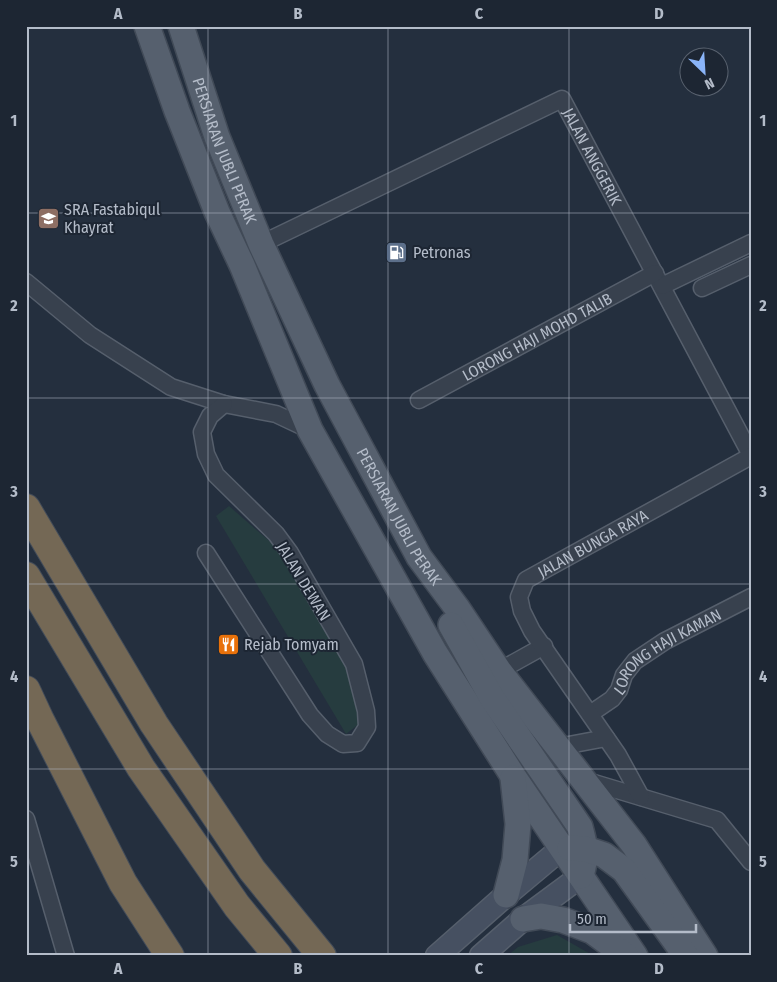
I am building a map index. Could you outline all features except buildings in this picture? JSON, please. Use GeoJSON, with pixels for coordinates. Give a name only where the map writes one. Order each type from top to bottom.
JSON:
{"type":"FeatureCollection","features":[{"type":"Feature","properties":{"kind":"highway"},"geometry":{"type":"LineString","coordinates":[[26,508],[154,724],[252,870],[322,956]]}},
{"type":"Feature","properties":{"kind":"highway"},"geometry":{"type":"LineString","coordinates":[[26,576],[141,768],[237,906],[278,956]]}},
{"type":"Feature","properties":{"kind":"highway"},"geometry":{"type":"LineString","coordinates":[[26,690],[123,883],[170,956]]}},
{"type":"Feature","properties":{"kind":"main road","name":"PERSIARAN JUBLI PERAK"},"geometry":{"type":"LineString","coordinates":[[147,26],[177,111],[217,212],[242,265],[310,430],[435,653],[513,776],[574,849]]}},
{"type":"Feature","properties":{"kind":"main road","name":"PERSIARAN JUBLI PERAK"},"geometry":{"type":"LineString","coordinates":[[181,26],[217,137],[261,244],[326,385],[419,557],[457,608],[499,671],[634,845],[705,956]]}},
{"type":"Feature","properties":{"kind":"main road"},"geometry":{"type":"LineString","coordinates":[[419,557],[444,613],[492,698],[580,828],[574,849],[506,895],[437,956]]}},
{"type":"Feature","properties":{"kind":"main road"},"geometry":{"type":"LineString","coordinates":[[506,895],[515,860],[518,824],[513,776]]}},
{"type":"Feature","properties":{"kind":"main road"},"geometry":{"type":"LineString","coordinates":[[481,956],[524,919],[582,876],[585,863],[574,849]]}},
{"type":"Feature","properties":{"kind":"main road"},"geometry":{"type":"LineString","coordinates":[[574,849],[604,855],[624,870],[686,956]]}},
{"type":"Feature","properties":{"kind":"main road"},"geometry":{"type":"LineString","coordinates":[[582,876],[634,956]]}},
{"type":"Feature","properties":{"kind":"main road"},"geometry":{"type":"LineString","coordinates":[[524,919],[541,916],[563,920],[592,931],[626,956]]}},
{"type":"Feature","properties":{"kind":"street","name":"JALAN ANGGERIK"},"geometry":{"type":"LineString","coordinates":[[261,244],[562,99],[751,456]]}},
{"type":"Feature","properties":{"kind":"street","name":"LORONG HAJI MOHD TALIB"},"geometry":{"type":"LineString","coordinates":[[419,400],[658,280],[719,258],[751,243]]}},
{"type":"Feature","properties":{"kind":"street"},"geometry":{"type":"LineString","coordinates":[[719,258],[728,276]]}},
{"type":"Feature","properties":{"kind":"street"},"geometry":{"type":"LineString","coordinates":[[702,288],[751,265]]}},
{"type":"Feature","properties":{"kind":"street"},"geometry":{"type":"LineString","coordinates":[[26,282],[90,335],[171,387],[224,404],[276,414],[310,430]]}},
{"type":"Feature","properties":{"kind":"street","name":"JALAN DEWAN"},"geometry":{"type":"LineString","coordinates":[[206,553],[310,715],[327,734],[344,744],[357,743],[367,727],[366,711],[354,664],[290,553],[276,534],[216,475],[206,454],[202,432],[210,416],[224,404]]}},
{"type":"Feature","properties":{"kind":"street","name":"JALAN BUNGA RAYA"},"geometry":{"type":"LineString","coordinates":[[641,797],[618,755],[532,631],[522,610],[519,596],[526,580],[751,456]]}},
{"type":"Feature","properties":{"kind":"street","name":"LORONG HAJI KAMAN"},"geometry":{"type":"LineString","coordinates":[[590,714],[612,699],[619,690],[624,676],[635,661],[665,641],[751,597]]}},
{"type":"Feature","properties":{"kind":"street"},"geometry":{"type":"LineString","coordinates":[[499,671],[544,646]]}},
{"type":"Feature","properties":{"kind":"street"},"geometry":{"type":"LineString","coordinates":[[558,747],[606,738]]}},
{"type":"Feature","properties":{"kind":"street"},"geometry":{"type":"LineString","coordinates":[[584,780],[717,820],[751,862]]}},
{"type":"Feature","properties":{"kind":"street"},"geometry":{"type":"LineString","coordinates":[[26,819],[66,956]]}},
{"type":"Feature","properties":{"kind":"green space"},"geometry":{"type":"Polygon","coordinates":[[[229,506],[282,552],[353,670],[359,724],[346,734],[216,516],[229,506]]]}},
{"type":"Feature","properties":{"kind":"green space"},"geometry":{"type":"Polygon","coordinates":[[[557,935],[594,956],[507,956],[518,947],[557,935]]]}},
{"type":"Feature","properties":{"kind":"place","name":"SRA Fastabiqul Khayrat"},"geometry":{"type":"Point","coordinates":[48,218]}},
{"type":"Feature","properties":{"kind":"place","name":"Petronas"},"geometry":{"type":"Point","coordinates":[397,252]}},
{"type":"Feature","properties":{"kind":"place","name":"Rejab Tomyam"},"geometry":{"type":"Point","coordinates":[228,644]}}]}
